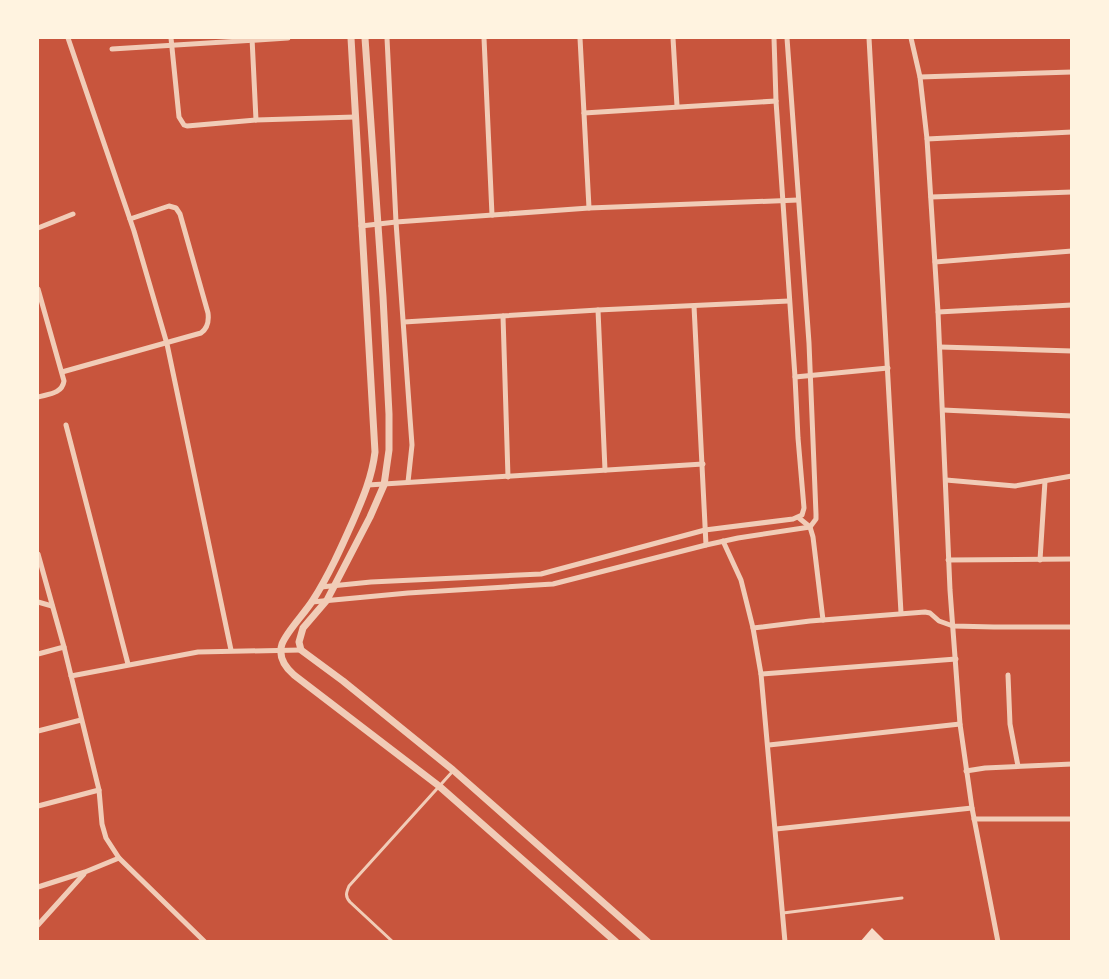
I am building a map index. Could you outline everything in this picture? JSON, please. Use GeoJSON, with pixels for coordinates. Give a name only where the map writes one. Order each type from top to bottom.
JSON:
{"type":"FeatureCollection","features":[{"type":"Feature","properties":{"kind":"street"},"geometry":{"type":"LineString","coordinates":[[68,38],[130,219],[167,344],[231,650]]}},
{"type":"Feature","properties":{"kind":"street"},"geometry":{"type":"LineString","coordinates":[[172,38],[179,117],[184,125],[256,120],[355,117]]}},
{"type":"Feature","properties":{"kind":"street"},"geometry":{"type":"LineString","coordinates":[[252,38],[256,120]]}},
{"type":"Feature","properties":{"kind":"street"},"geometry":{"type":"LineString","coordinates":[[112,48],[252,38],[288,38]]}},
{"type":"Feature","properties":{"kind":"street"},"geometry":{"type":"LineString","coordinates":[[350,38],[360,226],[375,436],[374,465],[368,485],[339,552],[321,587],[285,639],[281,650],[286,666],[294,675],[439,786],[616,942]]}},
{"type":"Feature","properties":{"kind":"street"},"geometry":{"type":"LineString","coordinates":[[301,650],[299,642],[303,628],[327,600],[361,538],[384,484],[389,450],[389,414],[365,38]]}},
{"type":"Feature","properties":{"kind":"street"},"geometry":{"type":"LineString","coordinates":[[387,38],[396,222],[412,445],[408,482]]}},
{"type":"Feature","properties":{"kind":"street"},"geometry":{"type":"LineString","coordinates":[[484,38],[492,215]]}},
{"type":"Feature","properties":{"kind":"street"},"geometry":{"type":"LineString","coordinates":[[580,38],[589,208]]}},
{"type":"Feature","properties":{"kind":"street"},"geometry":{"type":"LineString","coordinates":[[673,38],[677,106]]}},
{"type":"Feature","properties":{"kind":"street"},"geometry":{"type":"LineString","coordinates":[[774,38],[782,201],[804,508],[799,518]]}},
{"type":"Feature","properties":{"kind":"street"},"geometry":{"type":"LineString","coordinates":[[312,602],[408,593],[553,584],[706,544],[810,527],[813,524],[816,514],[811,376],[787,38]]}},
{"type":"Feature","properties":{"kind":"street"},"geometry":{"type":"LineString","coordinates":[[869,38],[901,613]]}},
{"type":"Feature","properties":{"kind":"street"},"geometry":{"type":"LineString","coordinates":[[911,38],[920,77],[927,139],[940,348],[948,560],[960,724],[974,820],[998,942]]}},
{"type":"Feature","properties":{"kind":"street"},"geometry":{"type":"LineString","coordinates":[[920,77],[1072,72]]}},
{"type":"Feature","properties":{"kind":"street"},"geometry":{"type":"LineString","coordinates":[[584,113],[776,101]]}},
{"type":"Feature","properties":{"kind":"street"},"geometry":{"type":"LineString","coordinates":[[927,139],[1072,132]]}},
{"type":"Feature","properties":{"kind":"street"},"geometry":{"type":"LineString","coordinates":[[931,198],[1072,192]]}},
{"type":"Feature","properties":{"kind":"street"},"geometry":{"type":"LineString","coordinates":[[360,226],[589,208],[798,200]]}},
{"type":"Feature","properties":{"kind":"street"},"geometry":{"type":"LineString","coordinates":[[62,372],[201,333],[208,324],[208,313],[180,214],[176,208],[169,206],[130,219]]}},
{"type":"Feature","properties":{"kind":"street"},"geometry":{"type":"LineString","coordinates":[[38,228],[73,214]]}},
{"type":"Feature","properties":{"kind":"street"},"geometry":{"type":"LineString","coordinates":[[935,262],[1072,251]]}},
{"type":"Feature","properties":{"kind":"street"},"geometry":{"type":"LineString","coordinates":[[38,289],[64,381],[62,389],[38,397]]}},
{"type":"Feature","properties":{"kind":"street"},"geometry":{"type":"LineString","coordinates":[[404,322],[789,301]]}},
{"type":"Feature","properties":{"kind":"street"},"geometry":{"type":"LineString","coordinates":[[938,312],[1072,305]]}},
{"type":"Feature","properties":{"kind":"street"},"geometry":{"type":"LineString","coordinates":[[694,306],[706,544]]}},
{"type":"Feature","properties":{"kind":"street"},"geometry":{"type":"LineString","coordinates":[[598,310],[606,470]]}},
{"type":"Feature","properties":{"kind":"street"},"geometry":{"type":"LineString","coordinates":[[503,316],[508,477]]}},
{"type":"Feature","properties":{"kind":"street"},"geometry":{"type":"LineString","coordinates":[[940,348],[1072,351]]}},
{"type":"Feature","properties":{"kind":"street"},"geometry":{"type":"LineString","coordinates":[[795,377],[888,368]]}},
{"type":"Feature","properties":{"kind":"street"},"geometry":{"type":"LineString","coordinates":[[943,410],[1072,416]]}},
{"type":"Feature","properties":{"kind":"street"},"geometry":{"type":"LineString","coordinates":[[66,424],[128,664]]}},
{"type":"Feature","properties":{"kind":"street"},"geometry":{"type":"LineString","coordinates":[[368,485],[703,464]]}},
{"type":"Feature","properties":{"kind":"street"},"geometry":{"type":"LineString","coordinates":[[946,480],[1015,486],[1072,476]]}},
{"type":"Feature","properties":{"kind":"street"},"geometry":{"type":"LineString","coordinates":[[1040,560],[1045,481]]}},
{"type":"Feature","properties":{"kind":"street"},"geometry":{"type":"LineString","coordinates":[[321,587],[541,574],[704,530],[799,518],[810,527],[817,562],[823,620]]}},
{"type":"Feature","properties":{"kind":"street"},"geometry":{"type":"LineString","coordinates":[[723,541],[741,580],[762,674],[785,942]]}},
{"type":"Feature","properties":{"kind":"street"},"geometry":{"type":"LineString","coordinates":[[38,554],[64,648],[99,790],[103,831],[109,845],[119,858],[205,942]]}},
{"type":"Feature","properties":{"kind":"street"},"geometry":{"type":"LineString","coordinates":[[948,560],[1072,559]]}},
{"type":"Feature","properties":{"kind":"street"},"geometry":{"type":"LineString","coordinates":[[38,602],[52,606]]}},
{"type":"Feature","properties":{"kind":"street"},"geometry":{"type":"LineString","coordinates":[[753,628],[925,612],[939,621],[953,626],[1072,627]]}},
{"type":"Feature","properties":{"kind":"street"},"geometry":{"type":"LineString","coordinates":[[38,654],[64,648]]}},
{"type":"Feature","properties":{"kind":"street"},"geometry":{"type":"LineString","coordinates":[[71,676],[198,652],[301,650],[343,681],[453,770],[648,942]]}},
{"type":"Feature","properties":{"kind":"street"},"geometry":{"type":"LineString","coordinates":[[762,674],[956,660]]}},
{"type":"Feature","properties":{"kind":"street"},"geometry":{"type":"LineString","coordinates":[[1008,675],[1010,724],[1018,766]]}},
{"type":"Feature","properties":{"kind":"street"},"geometry":{"type":"LineString","coordinates":[[38,731],[81,720]]}},
{"type":"Feature","properties":{"kind":"street"},"geometry":{"type":"LineString","coordinates":[[769,745],[960,724]]}},
{"type":"Feature","properties":{"kind":"street"},"geometry":{"type":"LineString","coordinates":[[966,771],[1018,766],[1072,764]]}},
{"type":"Feature","properties":{"kind":"street"},"geometry":{"type":"LineString","coordinates":[[38,806],[99,790]]}},
{"type":"Feature","properties":{"kind":"street"},"geometry":{"type":"LineString","coordinates":[[776,829],[972,808]]}},
{"type":"Feature","properties":{"kind":"street"},"geometry":{"type":"LineString","coordinates":[[974,820],[1072,819]]}},
{"type":"Feature","properties":{"kind":"street"},"geometry":{"type":"LineString","coordinates":[[38,887],[85,872],[119,858]]}},
{"type":"Feature","properties":{"kind":"street"},"geometry":{"type":"LineString","coordinates":[[38,925],[85,872]]}},
{"type":"Feature","properties":{"kind":"lane"},"geometry":{"type":"LineString","coordinates":[[393,942],[346,898],[346,892],[349,886],[453,770]]}},
{"type":"Feature","properties":{"kind":"lane"},"geometry":{"type":"LineString","coordinates":[[784,913],[902,898]]}},
{"type":"Feature","properties":{"kind":"building"},"geometry":{"type":"Polygon","coordinates":[[[872,928],[886,942],[860,942],[872,928]]]}}]}
